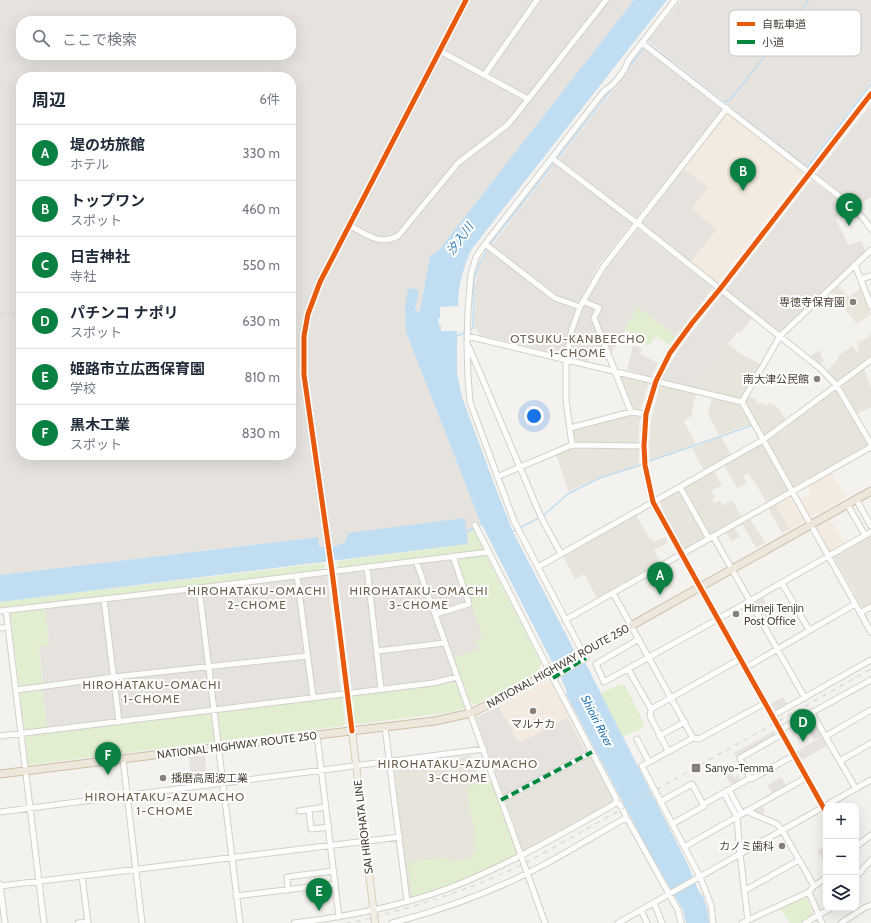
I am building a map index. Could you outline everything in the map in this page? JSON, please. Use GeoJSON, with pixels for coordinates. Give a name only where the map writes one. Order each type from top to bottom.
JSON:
{"type":"FeatureCollection","features":[{"type":"Feature","properties":{"kind":"highway","name":"NATIONAL HIGHWAY ROUTE 250"},"geometry":{"type":"LineString","coordinates":[[0,774],[317,734],[435,721],[471,713],[551,675],[585,656],[631,626],[871,491]]}},
{"type":"Feature","properties":{"kind":"main road","name":"SAI HIROHATA LINE"},"geometry":{"type":"LineString","coordinates":[[352,731],[375,923]]}},
{"type":"Feature","properties":{"kind":"street"},"geometry":{"type":"LineString","coordinates":[[352,731],[332,571],[304,375],[304,336],[308,314],[320,282],[466,0]]}},
{"type":"Feature","properties":{"kind":"street"},"geometry":{"type":"LineString","coordinates":[[485,74],[537,0]]}},
{"type":"Feature","properties":{"kind":"street"},"geometry":{"type":"LineString","coordinates":[[349,225],[378,240],[392,240],[398,236],[458,163],[506,126],[606,0]]}},
{"type":"Feature","properties":{"kind":"street"},"geometry":{"type":"LineString","coordinates":[[585,656],[514,521],[470,402],[467,336],[471,274],[476,257],[485,244],[604,91],[609,88],[675,0]]}},
{"type":"Feature","properties":{"kind":"street"},"geometry":{"type":"LineString","coordinates":[[642,43],[844,200],[864,219],[871,229]]}},
{"type":"Feature","properties":{"kind":"street"},"geometry":{"type":"LineString","coordinates":[[440,51],[485,74],[528,99]]}},
{"type":"Feature","properties":{"kind":"street"},"geometry":{"type":"LineString","coordinates":[[823,805],[653,502],[645,465],[644,446],[646,414],[656,381],[670,354],[692,323],[810,174],[871,94]]}},
{"type":"Feature","properties":{"kind":"street"},"geometry":{"type":"LineString","coordinates":[[572,445],[566,400],[566,359],[572,329],[580,307],[603,267],[727,108]]}},
{"type":"Feature","properties":{"kind":"street"},"geometry":{"type":"LineString","coordinates":[[552,158],[637,223],[821,369],[837,386],[871,444]]}},
{"type":"Feature","properties":{"kind":"street"},"geometry":{"type":"LineString","coordinates":[[485,244],[555,298],[580,307]]}},
{"type":"Feature","properties":{"kind":"street"},"geometry":{"type":"LineString","coordinates":[[742,402],[780,336],[871,250]]}},
{"type":"Feature","properties":{"kind":"street"},"geometry":{"type":"LineString","coordinates":[[855,265],[871,306]]}},
{"type":"Feature","properties":{"kind":"street"},"geometry":{"type":"LineString","coordinates":[[861,279],[871,276]]}},
{"type":"Feature","properties":{"kind":"street"},"geometry":{"type":"LineString","coordinates":[[583,301],[599,308],[594,318],[631,412]]}},
{"type":"Feature","properties":{"kind":"street"},"geometry":{"type":"LineString","coordinates":[[467,336],[742,402],[871,632]]}},
{"type":"Feature","properties":{"kind":"street"},"geometry":{"type":"LineString","coordinates":[[467,344],[519,468],[541,517],[561,554]]}},
{"type":"Feature","properties":{"kind":"street"},"geometry":{"type":"LineString","coordinates":[[538,566],[763,440],[871,360]]}},
{"type":"Feature","properties":{"kind":"street"},"geometry":{"type":"LineString","coordinates":[[570,428],[631,412],[646,414]]}},
{"type":"Feature","properties":{"kind":"street"},"geometry":{"type":"LineString","coordinates":[[497,477],[572,445],[644,446]]}},
{"type":"Feature","properties":{"kind":"street"},"geometry":{"type":"LineString","coordinates":[[565,620],[871,448]]}},
{"type":"Feature","properties":{"kind":"street"},"geometry":{"type":"LineString","coordinates":[[680,487],[732,569],[805,698]]}},
{"type":"Feature","properties":{"kind":"street"},"geometry":{"type":"LineString","coordinates":[[856,499],[871,526]]}},
{"type":"Feature","properties":{"kind":"street"},"geometry":{"type":"LineString","coordinates":[[847,504],[865,535]]}},
{"type":"Feature","properties":{"kind":"street"},"geometry":{"type":"LineString","coordinates":[[476,527],[551,675],[616,798],[616,802],[622,809],[626,819],[628,820],[678,910],[681,923]]}},
{"type":"Feature","properties":{"kind":"street"},"geometry":{"type":"LineString","coordinates":[[639,638],[596,664],[604,682],[871,532]]}},
{"type":"Feature","properties":{"kind":"street"},"geometry":{"type":"LineString","coordinates":[[0,611],[489,552]]}},
{"type":"Feature","properties":{"kind":"street"},"geometry":{"type":"LineString","coordinates":[[436,614],[469,604],[453,556]]}},
{"type":"Feature","properties":{"kind":"street"},"geometry":{"type":"LineString","coordinates":[[416,561],[545,923]]}},
{"type":"Feature","properties":{"kind":"street"},"geometry":{"type":"LineString","coordinates":[[367,567],[381,689]]}},
{"type":"Feature","properties":{"kind":"street"},"geometry":{"type":"LineString","coordinates":[[297,576],[313,698]]}},
{"type":"Feature","properties":{"kind":"street"},"geometry":{"type":"LineString","coordinates":[[782,583],[809,630]]}},
{"type":"Feature","properties":{"kind":"street"},"geometry":{"type":"LineString","coordinates":[[199,588],[240,923]]}},
{"type":"Feature","properties":{"kind":"street"},"geometry":{"type":"LineString","coordinates":[[613,593],[693,738]]}},
{"type":"Feature","properties":{"kind":"street"},"geometry":{"type":"LineString","coordinates":[[104,599],[119,722]]}},
{"type":"Feature","properties":{"kind":"street"},"geometry":{"type":"LineString","coordinates":[[745,668],[855,604]]}},
{"type":"Feature","properties":{"kind":"street"},"geometry":{"type":"LineString","coordinates":[[860,613],[871,607]]}},
{"type":"Feature","properties":{"kind":"street"},"geometry":{"type":"LineString","coordinates":[[6,610],[44,923]]}},
{"type":"Feature","properties":{"kind":"street"},"geometry":{"type":"LineString","coordinates":[[0,626],[8,627]]}},
{"type":"Feature","properties":{"kind":"street"},"geometry":{"type":"LineString","coordinates":[[377,651],[445,642]]}},
{"type":"Feature","properties":{"kind":"street"},"geometry":{"type":"LineString","coordinates":[[16,690],[307,656]]}},
{"type":"Feature","properties":{"kind":"street"},"geometry":{"type":"LineString","coordinates":[[651,709],[740,659]]}},
{"type":"Feature","properties":{"kind":"street"},"geometry":{"type":"LineString","coordinates":[[772,716],[871,660]]}},
{"type":"Feature","properties":{"kind":"street"},"geometry":{"type":"LineString","coordinates":[[628,669],[651,709],[650,716],[668,751]]}},
{"type":"Feature","properties":{"kind":"street"},"geometry":{"type":"LineString","coordinates":[[0,736],[433,683],[457,677]]}},
{"type":"Feature","properties":{"kind":"street"},"geometry":{"type":"LineString","coordinates":[[750,778],[740,758],[812,713],[871,680]]}},
{"type":"Feature","properties":{"kind":"street"},"geometry":{"type":"LineString","coordinates":[[713,923],[711,905],[700,877],[642,766],[693,738],[699,739],[765,703]]}},
{"type":"Feature","properties":{"kind":"street"},"geometry":{"type":"LineString","coordinates":[[826,736],[871,710]]}},
{"type":"Feature","properties":{"kind":"street"},"geometry":{"type":"LineString","coordinates":[[812,713],[856,789]]}},
{"type":"Feature","properties":{"kind":"street"},"geometry":{"type":"LineString","coordinates":[[659,736],[684,722]]}},
{"type":"Feature","properties":{"kind":"street"},"geometry":{"type":"LineString","coordinates":[[385,727],[407,901]]}},
{"type":"Feature","properties":{"kind":"street"},"geometry":{"type":"LineString","coordinates":[[317,734],[339,917]]}},
{"type":"Feature","properties":{"kind":"street"},"geometry":{"type":"LineString","coordinates":[[637,739],[649,762]]}},
{"type":"Feature","properties":{"kind":"street"},"geometry":{"type":"LineString","coordinates":[[840,761],[871,743]]}},
{"type":"Feature","properties":{"kind":"street"},"geometry":{"type":"LineString","coordinates":[[0,812],[484,749]]}},
{"type":"Feature","properties":{"kind":"street"},"geometry":{"type":"LineString","coordinates":[[501,800],[592,752]]}},
{"type":"Feature","properties":{"kind":"street"},"geometry":{"type":"LineString","coordinates":[[702,804],[795,755]]}},
{"type":"Feature","properties":{"kind":"street"},"geometry":{"type":"LineString","coordinates":[[123,759],[142,923]]}},
{"type":"Feature","properties":{"kind":"street"},"geometry":{"type":"LineString","coordinates":[[684,847],[807,777]]}},
{"type":"Feature","properties":{"kind":"street"},"geometry":{"type":"LineString","coordinates":[[834,803],[871,780]]}},
{"type":"Feature","properties":{"kind":"street"},"geometry":{"type":"LineString","coordinates":[[660,802],[692,784],[704,806],[672,824]]}},
{"type":"Feature","properties":{"kind":"street"},"geometry":{"type":"LineString","coordinates":[[726,791],[742,814],[740,854],[748,920]]}},
{"type":"Feature","properties":{"kind":"street"},"geometry":{"type":"LineString","coordinates":[[294,923],[373,911],[433,894],[461,884],[521,856],[616,802]]}},
{"type":"Feature","properties":{"kind":"street"},"geometry":{"type":"LineString","coordinates":[[299,811],[326,807]]}},
{"type":"Feature","properties":{"kind":"street"},"geometry":{"type":"LineString","coordinates":[[309,810],[311,829],[329,827]]}},
{"type":"Feature","properties":{"kind":"street"},"geometry":{"type":"LineString","coordinates":[[618,923],[782,830],[823,810]]}},
{"type":"Feature","properties":{"kind":"street"},"geometry":{"type":"LineString","coordinates":[[742,814],[777,824],[782,830],[814,886]]}},
{"type":"Feature","properties":{"kind":"street"},"geometry":{"type":"LineString","coordinates":[[392,923],[409,921],[479,895],[527,873],[626,819]]}},
{"type":"Feature","properties":{"kind":"street"},"geometry":{"type":"LineString","coordinates":[[859,845],[871,835]]}},
{"type":"Feature","properties":{"kind":"street"},"geometry":{"type":"LineString","coordinates":[[0,886],[400,837]]}},
{"type":"Feature","properties":{"kind":"street"},"geometry":{"type":"LineString","coordinates":[[744,891],[799,860]]}},
{"type":"Feature","properties":{"kind":"street"},"geometry":{"type":"LineString","coordinates":[[859,871],[871,860]]}},
{"type":"Feature","properties":{"kind":"street"},"geometry":{"type":"LineString","coordinates":[[288,890],[286,877],[334,871]]}},
{"type":"Feature","properties":{"kind":"street"},"geometry":{"type":"LineString","coordinates":[[78,923],[88,922],[82,876]]}},
{"type":"Feature","properties":{"kind":"street"},"geometry":{"type":"LineString","coordinates":[[742,923],[809,892],[814,886],[823,880]]}},
{"type":"Feature","properties":{"kind":"street"},"geometry":{"type":"LineString","coordinates":[[0,883],[5,923]]}},
{"type":"Feature","properties":{"kind":"street"},"geometry":{"type":"LineString","coordinates":[[236,896],[336,884]]}},
{"type":"Feature","properties":{"kind":"street"},"geometry":{"type":"LineString","coordinates":[[809,892],[822,923]]}},
{"type":"Feature","properties":{"kind":"street"},"geometry":{"type":"LineString","coordinates":[[654,903],[662,923]]}},
{"type":"Feature","properties":{"kind":"street"},"geometry":{"type":"LineString","coordinates":[[841,923],[871,906]]}},
{"type":"Feature","properties":{"kind":"street"},"geometry":{"type":"LineString","coordinates":[[641,910],[647,923]]}},
{"type":"Feature","properties":{"kind":"street"},"geometry":{"type":"LineString","coordinates":[[805,923],[826,911]]}},
{"type":"Feature","properties":{"kind":"shaded area"},"geometry":{"type":"Polygon","coordinates":[[[0,0],[634,0],[439,250],[430,256],[420,310],[418,312],[415,310],[418,290],[408,288],[406,332],[481,524],[466,531],[464,519],[347,538],[345,542],[336,546],[319,548],[317,537],[0,575],[0,0]]]}},
{"type":"Feature","properties":{"kind":"shaded area"},"geometry":{"type":"Polygon","coordinates":[[[681,0],[871,0],[871,82],[806,166],[648,41],[681,0]]]}},
{"type":"Feature","properties":{"kind":"shaded area"},"geometry":{"type":"Polygon","coordinates":[[[645,49],[721,109],[721,111],[598,266],[574,312],[565,352],[558,354],[480,335],[476,330],[474,323],[475,287],[479,266],[489,249],[645,49]]]}},
{"type":"Feature","properties":{"kind":"shaded area"},"geometry":{"type":"Polygon","coordinates":[[[871,104],[871,197],[857,207],[816,174],[871,104]]]}},
{"type":"Feature","properties":{"kind":"shaded area"},"geometry":{"type":"Polygon","coordinates":[[[729,114],[803,173],[717,284],[690,263],[690,209],[684,169],[726,115],[729,114]]]}},
{"type":"Feature","properties":{"kind":"shaded area"},"geometry":{"type":"Polygon","coordinates":[[[684,169],[708,187],[691,209],[717,229],[690,263],[642,225],[684,169]]]}},
{"type":"Feature","properties":{"kind":"shaded area"},"geometry":{"type":"Polygon","coordinates":[[[811,180],[845,205],[836,219],[848,245],[861,241],[866,252],[780,331],[777,331],[726,290],[811,180]]]}},
{"type":"Feature","properties":{"kind":"shaded area"},"geometry":{"type":"Polygon","coordinates":[[[638,229],[713,288],[676,336],[638,308],[611,354],[607,345],[591,351],[588,361],[572,358],[570,355],[574,334],[585,303],[611,262],[638,229]]]}},
{"type":"Feature","properties":{"kind":"shaded area","name":"専徳寺保育園"},"geometry":{"type":"Polygon","coordinates":[[[837,285],[849,297],[862,287],[871,314],[857,324],[830,291],[837,285]]]}},
{"type":"Feature","properties":{"kind":"shaded area"},"geometry":{"type":"Polygon","coordinates":[[[722,294],[752,318],[740,333],[737,332],[703,375],[700,389],[661,379],[680,348],[722,294]]]}},
{"type":"Feature","properties":{"kind":"shaded area"},"geometry":{"type":"Polygon","coordinates":[[[871,334],[871,357],[840,381],[837,381],[827,371],[838,359],[838,356],[852,346],[857,352],[859,352],[857,342],[865,339],[871,334]]]}},
{"type":"Feature","properties":{"kind":"shaded area"},"geometry":{"type":"Polygon","coordinates":[[[728,344],[743,355],[760,364],[741,399],[700,389],[703,375],[728,344]]]}},
{"type":"Feature","properties":{"kind":"shaded area"},"geometry":{"type":"Polygon","coordinates":[[[633,345],[642,349],[640,354],[658,363],[651,377],[627,370],[633,345]]]}},
{"type":"Feature","properties":{"kind":"shaded area"},"geometry":{"type":"Polygon","coordinates":[[[819,350],[824,361],[820,365],[811,356],[819,350]]]}},
{"type":"Feature","properties":{"kind":"shaded area"},"geometry":{"type":"Polygon","coordinates":[[[864,369],[871,387],[871,407],[857,414],[842,386],[864,369]]]}},
{"type":"Feature","properties":{"kind":"shaded area"},"geometry":{"type":"Polygon","coordinates":[[[620,375],[649,382],[640,412],[632,410],[620,375]]]}},
{"type":"Feature","properties":{"kind":"shaded area"},"geometry":{"type":"Polygon","coordinates":[[[660,385],[696,393],[691,416],[684,421],[696,444],[650,460],[649,445],[651,420],[660,385]]]}},
{"type":"Feature","properties":{"kind":"shaded area"},"geometry":{"type":"Polygon","coordinates":[[[835,391],[838,391],[868,443],[867,446],[793,486],[768,442],[768,439],[835,391]]]}},
{"type":"Feature","properties":{"kind":"shaded area"},"geometry":{"type":"Polygon","coordinates":[[[749,396],[755,399],[758,404],[760,402],[766,406],[770,403],[779,409],[786,420],[766,434],[763,434],[745,403],[749,396]]]}},
{"type":"Feature","properties":{"kind":"shaded area"},"geometry":{"type":"Polygon","coordinates":[[[712,397],[739,404],[752,424],[719,435],[708,414],[712,397]]]}},
{"type":"Feature","properties":{"kind":"shaded area"},"geometry":{"type":"Polygon","coordinates":[[[632,414],[640,415],[638,443],[578,443],[575,440],[573,428],[632,414]]]}},
{"type":"Feature","properties":{"kind":"shaded area"},"geometry":{"type":"Polygon","coordinates":[[[721,437],[731,455],[704,470],[692,448],[721,437]]]}},
{"type":"Feature","properties":{"kind":"shaded area"},"geometry":{"type":"Polygon","coordinates":[[[761,444],[788,488],[787,491],[767,503],[748,473],[743,476],[747,483],[737,488],[724,465],[761,444]]]}},
{"type":"Feature","properties":{"kind":"shaded area"},"geometry":{"type":"Polygon","coordinates":[[[570,449],[639,449],[639,465],[568,491],[556,454],[570,449]]]}},
{"type":"Feature","properties":{"kind":"shaded area"},"geometry":{"type":"Polygon","coordinates":[[[714,471],[722,485],[711,491],[715,498],[712,500],[714,503],[720,500],[723,505],[732,500],[742,517],[708,536],[682,489],[714,471]]]}},
{"type":"Feature","properties":{"kind":"shaded area"},"geometry":{"type":"Polygon","coordinates":[[[831,472],[846,497],[810,517],[800,499],[812,493],[808,486],[831,472]]]}},
{"type":"Feature","properties":{"kind":"shaded area"},"geometry":{"type":"Polygon","coordinates":[[[680,490],[706,537],[684,549],[664,513],[660,502],[680,490]]]}},
{"type":"Feature","properties":{"kind":"shaded area"},"geometry":{"type":"Polygon","coordinates":[[[789,496],[792,497],[805,520],[790,529],[775,504],[789,496]]]}},
{"type":"Feature","properties":{"kind":"shaded area"},"geometry":{"type":"Polygon","coordinates":[[[775,504],[790,529],[782,533],[768,508],[775,504]]]}},
{"type":"Feature","properties":{"kind":"shaded area"},"geometry":{"type":"Polygon","coordinates":[[[636,515],[649,538],[651,538],[653,542],[665,537],[668,543],[654,550],[661,563],[597,598],[584,574],[575,579],[563,556],[636,515]]]}},
{"type":"Feature","properties":{"kind":"shaded area"},"geometry":{"type":"Polygon","coordinates":[[[750,518],[765,543],[756,548],[742,523],[750,518]]]}},
{"type":"Feature","properties":{"kind":"shaded area"},"geometry":{"type":"Polygon","coordinates":[[[831,520],[844,543],[829,551],[817,529],[831,520]]]}},
{"type":"Feature","properties":{"kind":"shaded area"},"geometry":{"type":"Polygon","coordinates":[[[734,527],[740,537],[731,541],[726,532],[734,527]]]}},
{"type":"Feature","properties":{"kind":"shaded area"},"geometry":{"type":"Polygon","coordinates":[[[871,534],[871,603],[863,608],[833,556],[871,534]]]}},
{"type":"Feature","properties":{"kind":"shaded area"},"geometry":{"type":"Polygon","coordinates":[[[455,558],[483,636],[480,649],[454,657],[420,565],[422,562],[455,558]]]}},
{"type":"Feature","properties":{"kind":"shaded area"},"geometry":{"type":"Polygon","coordinates":[[[415,563],[453,675],[432,680],[352,690],[337,573],[415,563]]]}},
{"type":"Feature","properties":{"kind":"shaded area"},"geometry":{"type":"Polygon","coordinates":[[[327,574],[341,692],[47,727],[42,690],[44,689],[39,647],[49,645],[45,608],[327,574]]]}},
{"type":"Feature","properties":{"kind":"shaded area"},"geometry":{"type":"Polygon","coordinates":[[[762,595],[774,618],[765,623],[753,603],[762,595]]]}},
{"type":"Feature","properties":{"kind":"shaded area"},"geometry":{"type":"Polygon","coordinates":[[[545,681],[554,683],[590,752],[504,797],[476,717],[499,707],[545,681]]]}},
{"type":"Feature","properties":{"kind":"shaded area"},"geometry":{"type":"Polygon","coordinates":[[[783,697],[787,704],[775,711],[771,704],[783,697]]]}},
{"type":"Feature","properties":{"kind":"shaded area"},"geometry":{"type":"Polygon","coordinates":[[[499,707],[517,741],[521,742],[567,718],[587,754],[504,797],[476,717],[499,707]]]}},
{"type":"Feature","properties":{"kind":"shaded area"},"geometry":{"type":"Polygon","coordinates":[[[810,716],[822,736],[814,740],[810,733],[801,738],[794,725],[810,716]]]}},
{"type":"Feature","properties":{"kind":"shaded area"},"geometry":{"type":"Polygon","coordinates":[[[774,731],[776,735],[736,757],[734,753],[774,731]]]}},
{"type":"Feature","properties":{"kind":"shaded area"},"geometry":{"type":"Polygon","coordinates":[[[823,736],[828,745],[802,760],[797,751],[823,736]]]}},
{"type":"Feature","properties":{"kind":"shaded area"},"geometry":{"type":"Polygon","coordinates":[[[591,754],[614,797],[612,803],[526,852],[523,851],[505,799],[591,754]]]}},
{"type":"Feature","properties":{"kind":"shaded area"},"geometry":{"type":"Polygon","coordinates":[[[205,755],[208,785],[192,786],[189,757],[205,755]]]}},
{"type":"Feature","properties":{"kind":"shaded area"},"geometry":{"type":"Polygon","coordinates":[[[470,755],[482,784],[492,781],[518,854],[466,879],[412,898],[409,896],[394,769],[395,767],[449,760],[470,755]]]}},
{"type":"Feature","properties":{"kind":"shaded area"},"geometry":{"type":"Polygon","coordinates":[[[730,772],[734,778],[738,775],[741,780],[732,786],[725,775],[730,772]]]}},
{"type":"Feature","properties":{"kind":"shaded area"},"geometry":{"type":"Polygon","coordinates":[[[781,777],[787,786],[773,794],[767,785],[781,777]]]}},
{"type":"Feature","properties":{"kind":"shaded area"},"geometry":{"type":"Polygon","coordinates":[[[761,805],[765,811],[762,816],[753,811],[761,805]]]}},
{"type":"Feature","properties":{"kind":"shaded area"},"geometry":{"type":"Polygon","coordinates":[[[823,847],[823,860],[817,851],[823,847]]]}},
{"type":"Feature","properties":{"kind":"green space"},"geometry":{"type":"Polygon","coordinates":[[[638,308],[676,336],[669,345],[656,336],[649,346],[624,329],[638,308]]]}},
{"type":"Feature","properties":{"kind":"green space"},"geometry":{"type":"Polygon","coordinates":[[[475,529],[483,546],[481,551],[338,568],[337,561],[468,544],[467,533],[475,529]]]}},
{"type":"Feature","properties":{"kind":"green space"},"geometry":{"type":"Polygon","coordinates":[[[486,555],[541,663],[538,672],[499,694],[473,705],[469,700],[454,657],[480,649],[475,640],[483,636],[455,558],[486,555]]]}},
{"type":"Feature","properties":{"kind":"green space"},"geometry":{"type":"Polygon","coordinates":[[[324,563],[325,570],[0,610],[0,602],[324,563]]]}},
{"type":"Feature","properties":{"kind":"green space"},"geometry":{"type":"Polygon","coordinates":[[[45,608],[49,645],[39,647],[43,684],[21,687],[19,685],[10,613],[45,608]]]}},
{"type":"Feature","properties":{"kind":"green space"},"geometry":{"type":"Polygon","coordinates":[[[454,681],[457,682],[466,708],[445,713],[359,724],[355,722],[352,695],[430,686],[454,681]]]}},
{"type":"Feature","properties":{"kind":"green space"},"geometry":{"type":"Polygon","coordinates":[[[621,684],[625,685],[644,724],[642,728],[623,737],[600,694],[621,684]]]}},
{"type":"Feature","properties":{"kind":"green space"},"geometry":{"type":"Polygon","coordinates":[[[42,690],[47,727],[26,730],[24,729],[20,694],[42,690]]]}},
{"type":"Feature","properties":{"kind":"green space"},"geometry":{"type":"Polygon","coordinates":[[[342,697],[345,723],[343,726],[220,741],[218,712],[342,697]]]}},
{"type":"Feature","properties":{"kind":"green space"},"geometry":{"type":"Polygon","coordinates":[[[209,713],[212,715],[215,742],[28,765],[25,738],[27,736],[209,713]]]}},
{"type":"Feature","properties":{"kind":"green space"},"geometry":{"type":"Polygon","coordinates":[[[492,781],[518,854],[517,857],[466,879],[412,898],[408,864],[410,862],[447,857],[448,862],[470,859],[473,853],[476,852],[473,822],[467,788],[492,781]]]}},
{"type":"Feature","properties":{"kind":"green space"},"geometry":{"type":"Polygon","coordinates":[[[807,897],[814,917],[802,923],[790,923],[780,909],[807,897]]]}},
{"type":"Feature","properties":{"kind":"water"},"geometry":{"type":"Polygon","coordinates":[[[634,0],[667,0],[471,250],[462,278],[458,306],[440,307],[440,318],[438,318],[441,331],[457,331],[457,374],[462,397],[513,532],[574,650],[587,666],[688,865],[699,892],[703,896],[709,923],[686,923],[683,910],[649,852],[566,694],[566,690],[561,679],[561,673],[555,663],[552,662],[482,525],[467,533],[468,544],[0,602],[0,575],[318,537],[319,547],[336,546],[345,542],[348,533],[465,518],[466,531],[481,524],[406,332],[405,307],[408,288],[419,290],[415,310],[418,312],[420,310],[430,256],[439,250],[634,0]]]}},
{"type":"Feature","properties":{"kind":"waterway"},"geometry":{"type":"LineString","coordinates":[[801,10],[809,0]]}},
{"type":"Feature","properties":{"kind":"waterway"},"geometry":{"type":"LineString","coordinates":[[648,45],[649,44],[723,102],[730,100],[765,56]]}},
{"type":"Feature","properties":{"kind":"waterway"},"geometry":{"type":"LineString","coordinates":[[626,71],[645,47]]}},
{"type":"Feature","properties":{"kind":"waterway"},"geometry":{"type":"LineString","coordinates":[[723,102],[807,167],[871,84]]}},
{"type":"Feature","properties":{"kind":"waterway"},"geometry":{"type":"LineString","coordinates":[[557,159],[615,85]]}},
{"type":"Feature","properties":{"kind":"waterway"},"geometry":{"type":"LineString","coordinates":[[469,330],[473,328],[474,280],[479,264],[492,242],[555,162]]}},
{"type":"Feature","properties":{"kind":"waterway"},"geometry":{"type":"LineString","coordinates":[[455,337],[466,332]]}},
{"type":"Feature","properties":{"kind":"waterway"},"geometry":{"type":"LineString","coordinates":[[647,462],[753,425]]}},
{"type":"Feature","properties":{"kind":"waterway"},"geometry":{"type":"LineString","coordinates":[[512,532],[544,515],[569,493],[600,478],[644,464]]}},
{"type":"Feature","properties":{"kind":"railway"},"geometry":{"type":"LineString","coordinates":[[0,314],[16,312]]}},
{"type":"Feature","properties":{"kind":"railway"},"geometry":{"type":"LineString","coordinates":[[346,923],[373,918],[432,900],[478,884],[524,864],[871,669]]}},
{"type":"Feature","properties":{"kind":"marked path"},"geometry":{"type":"LineString","coordinates":[[553,678],[586,658]]}},
{"type":"Feature","properties":{"kind":"marked path"},"geometry":{"type":"LineString","coordinates":[[501,800],[592,752]]}},
{"type":"Feature","properties":{"kind":"cycle path"},"geometry":{"type":"LineString","coordinates":[[352,731],[332,571],[304,375],[304,336],[308,314],[320,282],[466,0]]}},
{"type":"Feature","properties":{"kind":"cycle path"},"geometry":{"type":"LineString","coordinates":[[823,807],[653,502],[645,465],[644,446],[646,414],[656,381],[670,353],[871,94]]}},
{"type":"Feature","properties":{"kind":"place","name":"トップワン"},"geometry":{"type":"Point","coordinates":[743,191]}},
{"type":"Feature","properties":{"kind":"place","name":"日吉神社"},"geometry":{"type":"Point","coordinates":[849,226]}},
{"type":"Feature","properties":{"kind":"place","name":"専徳寺保育園"},"geometry":{"type":"Point","coordinates":[853,302]}},
{"type":"Feature","properties":{"kind":"place","name":"南大津公民館"},"geometry":{"type":"Point","coordinates":[817,379]}},
{"type":"Feature","properties":{"kind":"place","name":"堤の坊旅館"},"geometry":{"type":"Point","coordinates":[660,595]}},
{"type":"Feature","properties":{"kind":"place","name":"Himeji Tenjin Post Office"},"geometry":{"type":"Point","coordinates":[736,614]}},
{"type":"Feature","properties":{"kind":"place","name":"マルナカ"},"geometry":{"type":"Point","coordinates":[533,711]}},
{"type":"Feature","properties":{"kind":"place","name":"パチンコ ナポリ"},"geometry":{"type":"Point","coordinates":[803,742]}},
{"type":"Feature","properties":{"kind":"place","name":"Sanyo-Temma"},"geometry":{"type":"Point","coordinates":[696,768]}},
{"type":"Feature","properties":{"kind":"place","name":"黒木工業"},"geometry":{"type":"Point","coordinates":[108,775]}},
{"type":"Feature","properties":{"kind":"place","name":"播磨高周波工業"},"geometry":{"type":"Point","coordinates":[163,778]}},
{"type":"Feature","properties":{"kind":"place","name":"カノミ歯科"},"geometry":{"type":"Point","coordinates":[782,846]}},
{"type":"Feature","properties":{"kind":"place","name":"姫路市立広西保育園"},"geometry":{"type":"Point","coordinates":[319,911]}},
{"type":"Feature","properties":{"kind":"district","name":"OTSUKU-KANBEECHO 1-CHOME"},"geometry":{"type":"Point","coordinates":[578,346]}},
{"type":"Feature","properties":{"kind":"district","name":"HIROHATAKU-OMACHI 2-CHOME"},"geometry":{"type":"Point","coordinates":[257,598]}},
{"type":"Feature","properties":{"kind":"district","name":"HIROHATAKU-OMACHI 3-CHOME"},"geometry":{"type":"Point","coordinates":[419,598]}},
{"type":"Feature","properties":{"kind":"district","name":"HIROHATAKU-OMACHI 1-CHOME"},"geometry":{"type":"Point","coordinates":[152,692]}},
{"type":"Feature","properties":{"kind":"district","name":"HIROHATAKU-AZUMACHO 3-CHOME"},"geometry":{"type":"Point","coordinates":[458,771]}},
{"type":"Feature","properties":{"kind":"district","name":"HIROHATAKU-AZUMACHO 1-CHOME"},"geometry":{"type":"Point","coordinates":[165,804]}},
{"type":"Feature","properties":{"kind":"water label","name":"汐入川"},"geometry":{"type":"Point","coordinates":[460,239]}},
{"type":"Feature","properties":{"kind":"water label","name":"Shioiri River"},"geometry":{"type":"Point","coordinates":[597,721]}}]}
